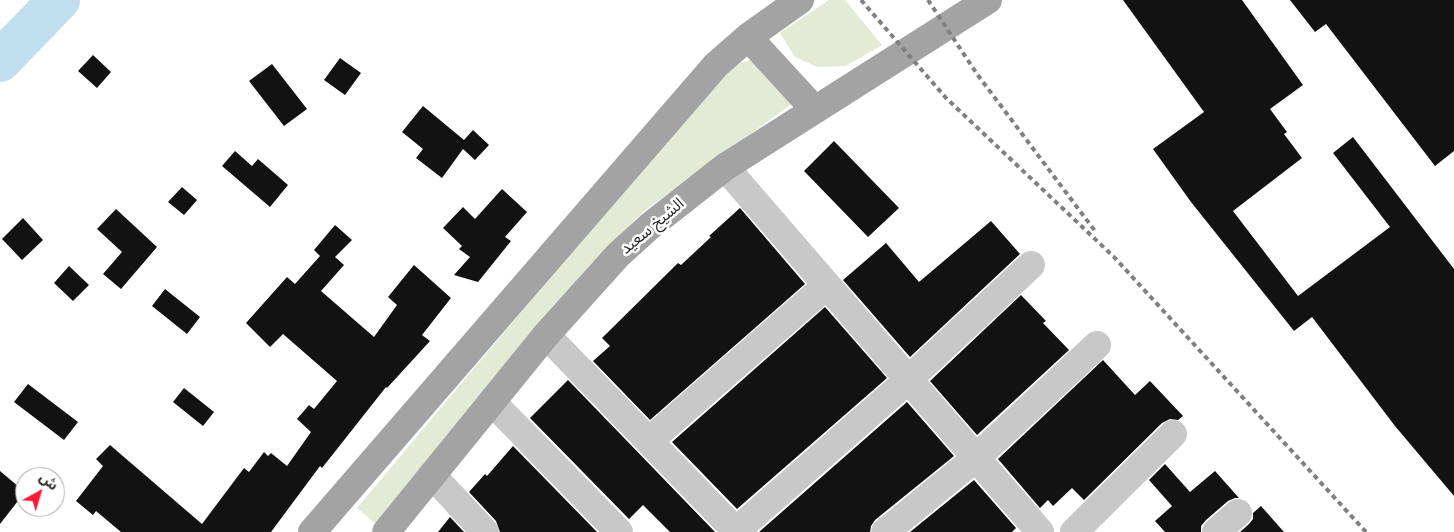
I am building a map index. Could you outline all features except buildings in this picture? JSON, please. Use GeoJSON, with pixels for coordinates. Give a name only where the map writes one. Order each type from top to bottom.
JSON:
{"type":"FeatureCollection","features":[{"type":"Feature","properties":{"kind":"main road"},"geometry":{"type":"LineString","coordinates":[[312,532],[716,65],[748,36],[800,0]]}},
{"type":"Feature","properties":{"kind":"main road","name":"الشيخ سعيد"},"geometry":{"type":"LineString","coordinates":[[386,532],[546,335],[618,254],[650,226],[725,167],[988,0]]}},
{"type":"Feature","properties":{"kind":"main road"},"geometry":{"type":"LineString","coordinates":[[748,36],[815,110]]}},
{"type":"Feature","properties":{"kind":"street"},"geometry":{"type":"LineString","coordinates":[[725,167],[1040,532]]}},
{"type":"Feature","properties":{"kind":"street"},"geometry":{"type":"LineString","coordinates":[[546,335],[736,531],[908,380],[1031,265]]}},
{"type":"Feature","properties":{"kind":"street"},"geometry":{"type":"LineString","coordinates":[[649,441],[827,285]]}},
{"type":"Feature","properties":{"kind":"street"},"geometry":{"type":"LineString","coordinates":[[885,532],[976,458],[1097,345]]}},
{"type":"Feature","properties":{"kind":"street"},"geometry":{"type":"LineString","coordinates":[[492,402],[620,532]]}},
{"type":"Feature","properties":{"kind":"street"},"geometry":{"type":"LineString","coordinates":[[1074,532],[1174,434]]}},
{"type":"Feature","properties":{"kind":"street"},"geometry":{"type":"LineString","coordinates":[[432,475],[485,532]]}},
{"type":"Feature","properties":{"kind":"street"},"geometry":{"type":"LineString","coordinates":[[1216,532],[1238,513]]}},
{"type":"Feature","properties":{"kind":"green space"},"geometry":{"type":"Polygon","coordinates":[[[829,0],[845,0],[882,45],[846,66],[817,67],[795,57],[780,33],[829,0]]]}},
{"type":"Feature","properties":{"kind":"green space"},"geometry":{"type":"Polygon","coordinates":[[[750,60],[783,84],[793,103],[644,211],[589,266],[377,525],[357,508],[722,76],[736,64],[750,60]]]}},
{"type":"Feature","properties":{"kind":"waterway"},"geometry":{"type":"LineString","coordinates":[[0,61],[59,0]]}},
{"type":"Feature","properties":{"kind":"railway"},"geometry":{"type":"LineString","coordinates":[[861,0],[946,98],[1114,257],[1366,532]]}},
{"type":"Feature","properties":{"kind":"railway"},"geometry":{"type":"LineString","coordinates":[[928,0],[977,74],[1095,231]]}}]}
